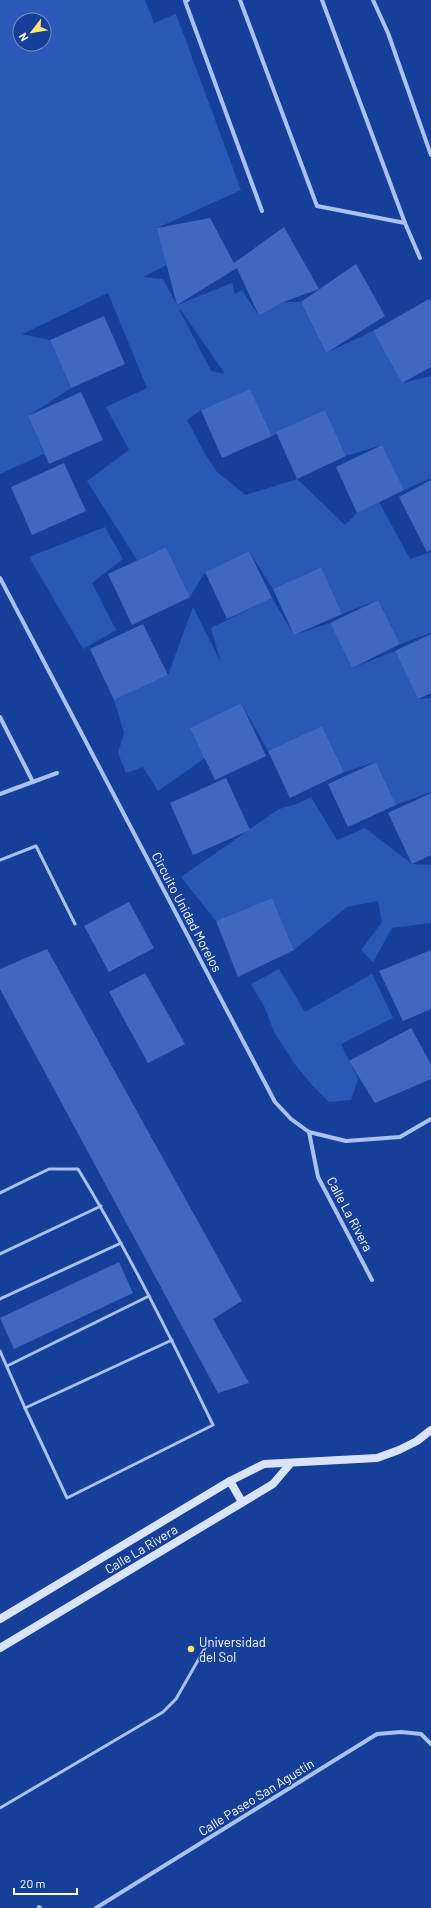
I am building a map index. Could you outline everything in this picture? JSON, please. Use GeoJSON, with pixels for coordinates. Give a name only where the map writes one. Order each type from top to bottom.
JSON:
{"type":"FeatureCollection","features":[{"type":"Feature","properties":{"kind":"street"},"geometry":{"type":"LineString","coordinates":[[188,0],[186,1],[262,211]]}},
{"type":"Feature","properties":{"kind":"street"},"geometry":{"type":"LineString","coordinates":[[240,0],[317,206],[405,223]]}},
{"type":"Feature","properties":{"kind":"street"},"geometry":{"type":"LineString","coordinates":[[322,0],[405,223],[420,258]]}},
{"type":"Feature","properties":{"kind":"street"},"geometry":{"type":"LineString","coordinates":[[373,0],[388,33],[431,155]]}},
{"type":"Feature","properties":{"kind":"street","name":"Circuito Unidad Morelos"},"geometry":{"type":"LineString","coordinates":[[0,578],[275,1102],[291,1119],[310,1132],[346,1141],[400,1137],[431,1119]]}},
{"type":"Feature","properties":{"kind":"street"},"geometry":{"type":"LineString","coordinates":[[0,717],[33,782]]}},
{"type":"Feature","properties":{"kind":"street"},"geometry":{"type":"LineString","coordinates":[[0,794],[57,773]]}},
{"type":"Feature","properties":{"kind":"street","name":"Calle La Rivera"},"geometry":{"type":"LineString","coordinates":[[310,1132],[318,1177],[372,1280]]}},
{"type":"Feature","properties":{"kind":"street","name":"Calle La Rivera"},"geometry":{"type":"LineString","coordinates":[[0,1620],[230,1481],[264,1464],[290,1464],[377,1458],[399,1450],[417,1441],[431,1430]]}},
{"type":"Feature","properties":{"kind":"street","name":"Calle La Rivera"},"geometry":{"type":"LineString","coordinates":[[0,1648],[273,1484],[290,1464]]}},
{"type":"Feature","properties":{"kind":"street"},"geometry":{"type":"LineString","coordinates":[[230,1481],[242,1502]]}},
{"type":"Feature","properties":{"kind":"street","name":"Calle Paseo San Agustín"},"geometry":{"type":"LineString","coordinates":[[96,1908],[377,1734],[401,1732],[421,1734],[431,1744]]}},
{"type":"Feature","properties":{"kind":"lane"},"geometry":{"type":"LineString","coordinates":[[0,860],[36,846],[75,924]]}},
{"type":"Feature","properties":{"kind":"lane"},"geometry":{"type":"LineString","coordinates":[[0,1193],[49,1169],[78,1169],[101,1206],[149,1296],[213,1425],[67,1498],[0,1351]]}},
{"type":"Feature","properties":{"kind":"lane"},"geometry":{"type":"LineString","coordinates":[[0,1254],[101,1206]]}},
{"type":"Feature","properties":{"kind":"lane"},"geometry":{"type":"LineString","coordinates":[[0,1299],[121,1243]]}},
{"type":"Feature","properties":{"kind":"lane"},"geometry":{"type":"LineString","coordinates":[[6,1366],[149,1296]]}},
{"type":"Feature","properties":{"kind":"lane"},"geometry":{"type":"LineString","coordinates":[[25,1408],[172,1340]]}},
{"type":"Feature","properties":{"kind":"lane"},"geometry":{"type":"LineString","coordinates":[[0,1808],[162,1712],[176,1700],[205,1648]]}},
{"type":"Feature","properties":{"kind":"shaded area"},"geometry":{"type":"Polygon","coordinates":[[[0,0],[145,0],[154,23],[176,14],[241,190],[157,228],[169,264],[143,277],[163,279],[177,305],[232,283],[235,294],[242,290],[259,316],[283,302],[301,302],[326,353],[373,331],[402,383],[431,376],[431,478],[404,490],[382,445],[346,456],[325,410],[272,436],[250,389],[201,410],[187,420],[204,452],[217,472],[246,495],[297,479],[345,525],[357,513],[379,502],[410,559],[431,552],[431,633],[400,644],[378,600],[342,614],[320,567],[273,589],[249,551],[205,572],[190,597],[166,547],[137,560],[87,481],[129,450],[106,407],[147,388],[108,293],[22,334],[50,340],[71,388],[28,416],[44,454],[0,474],[0,0]],[[180,309],[211,371],[225,374],[180,309]]]}},
{"type":"Feature","properties":{"kind":"shaded area"},"geometry":{"type":"Polygon","coordinates":[[[105,527],[123,559],[92,583],[116,630],[83,649],[29,557],[105,527]]]}},
{"type":"Feature","properties":{"kind":"shaded area"},"geometry":{"type":"Polygon","coordinates":[[[272,598],[294,635],[330,623],[352,668],[395,651],[418,699],[431,698],[431,792],[396,805],[376,762],[344,772],[322,726],[268,751],[241,703],[201,723],[205,758],[158,791],[143,767],[126,773],[118,753],[124,733],[114,700],[168,675],[193,607],[221,663],[211,628],[272,598]]]}},
{"type":"Feature","properties":{"kind":"shaded area"},"geometry":{"type":"Polygon","coordinates":[[[311,797],[337,840],[365,828],[412,864],[431,865],[431,923],[392,928],[373,962],[361,950],[382,922],[378,901],[347,907],[294,950],[272,898],[216,921],[181,877],[279,809],[297,804],[311,797]]]}},
{"type":"Feature","properties":{"kind":"shaded area"},"geometry":{"type":"Polygon","coordinates":[[[279,969],[305,1012],[372,974],[393,1018],[341,1044],[358,1079],[351,1100],[329,1102],[312,1085],[294,1063],[274,1032],[265,1008],[251,984],[279,969]]]}},
{"type":"Feature","properties":{"kind":"building"},"geometry":{"type":"Polygon","coordinates":[[[210,218],[234,263],[284,227],[319,289],[283,302],[259,316],[237,268],[177,305],[157,228],[210,218]]]}},
{"type":"Feature","properties":{"kind":"building"},"geometry":{"type":"Polygon","coordinates":[[[356,264],[385,316],[326,353],[301,302],[356,264]]]}},
{"type":"Feature","properties":{"kind":"building"},"geometry":{"type":"Polygon","coordinates":[[[429,299],[431,302],[431,367],[402,383],[373,331],[429,299]]]}},
{"type":"Feature","properties":{"kind":"building"},"geometry":{"type":"Polygon","coordinates":[[[104,316],[125,364],[71,388],[50,340],[104,316]]]}},
{"type":"Feature","properties":{"kind":"building"},"geometry":{"type":"Polygon","coordinates":[[[250,389],[272,436],[222,458],[201,410],[250,389]]]}},
{"type":"Feature","properties":{"kind":"building"},"geometry":{"type":"Polygon","coordinates":[[[81,392],[103,440],[49,464],[28,416],[81,392]]]}},
{"type":"Feature","properties":{"kind":"building"},"geometry":{"type":"Polygon","coordinates":[[[325,410],[346,456],[297,479],[276,432],[325,410]]]}},
{"type":"Feature","properties":{"kind":"building"},"geometry":{"type":"Polygon","coordinates":[[[382,445],[404,490],[357,513],[336,467],[382,445]]]}},
{"type":"Feature","properties":{"kind":"building"},"geometry":{"type":"Polygon","coordinates":[[[64,463],[86,511],[32,535],[11,487],[64,463]]]}},
{"type":"Feature","properties":{"kind":"building"},"geometry":{"type":"Polygon","coordinates":[[[431,480],[431,550],[427,552],[399,497],[431,480]]]}},
{"type":"Feature","properties":{"kind":"building"},"geometry":{"type":"Polygon","coordinates":[[[166,547],[190,597],[132,625],[108,574],[166,547]]]}},
{"type":"Feature","properties":{"kind":"building"},"geometry":{"type":"Polygon","coordinates":[[[249,551],[272,598],[227,619],[205,572],[249,551]]]}},
{"type":"Feature","properties":{"kind":"building"},"geometry":{"type":"Polygon","coordinates":[[[321,567],[342,614],[294,635],[273,589],[321,567]]]}},
{"type":"Feature","properties":{"kind":"building"},"geometry":{"type":"Polygon","coordinates":[[[378,600],[400,644],[352,668],[330,623],[378,600]]]}},
{"type":"Feature","properties":{"kind":"building"},"geometry":{"type":"Polygon","coordinates":[[[143,624],[168,675],[114,700],[90,649],[143,624]]]}},
{"type":"Feature","properties":{"kind":"building"},"geometry":{"type":"Polygon","coordinates":[[[431,634],[431,693],[418,699],[395,651],[431,634]]]}},
{"type":"Feature","properties":{"kind":"building"},"geometry":{"type":"Polygon","coordinates":[[[241,703],[266,756],[215,780],[190,728],[241,703]]]}},
{"type":"Feature","properties":{"kind":"building"},"geometry":{"type":"Polygon","coordinates":[[[322,726],[344,772],[290,798],[268,751],[322,726]]]}},
{"type":"Feature","properties":{"kind":"building"},"geometry":{"type":"Polygon","coordinates":[[[376,762],[396,805],[348,827],[328,784],[376,762]]]}},
{"type":"Feature","properties":{"kind":"building"},"geometry":{"type":"Polygon","coordinates":[[[226,778],[250,830],[193,855],[170,803],[226,778]]]}},
{"type":"Feature","properties":{"kind":"building"},"geometry":{"type":"Polygon","coordinates":[[[431,793],[431,855],[412,864],[388,813],[431,793]]]}},
{"type":"Feature","properties":{"kind":"building"},"geometry":{"type":"Polygon","coordinates":[[[272,898],[294,950],[238,977],[216,921],[272,898]]]}},
{"type":"Feature","properties":{"kind":"building"},"geometry":{"type":"Polygon","coordinates":[[[129,902],[154,948],[109,972],[84,926],[129,902]]]}},
{"type":"Feature","properties":{"kind":"building"},"geometry":{"type":"Polygon","coordinates":[[[47,949],[242,1301],[213,1319],[249,1383],[218,1393],[0,989],[0,969],[47,949]]]}},
{"type":"Feature","properties":{"kind":"building"},"geometry":{"type":"Polygon","coordinates":[[[431,950],[431,1009],[403,1021],[379,971],[431,950]]]}},
{"type":"Feature","properties":{"kind":"building"},"geometry":{"type":"Polygon","coordinates":[[[145,973],[185,1044],[148,1063],[109,992],[145,973]]]}},
{"type":"Feature","properties":{"kind":"building"},"geometry":{"type":"Polygon","coordinates":[[[411,1028],[431,1064],[431,1079],[375,1103],[349,1061],[411,1028]]]}},
{"type":"Feature","properties":{"kind":"building"},"geometry":{"type":"Polygon","coordinates":[[[119,1262],[133,1293],[14,1349],[0,1318],[119,1262]]]}},
{"type":"Feature","properties":{"kind":"place","name":"Universidad del Sol"},"geometry":{"type":"Point","coordinates":[191,1649]}}]}
